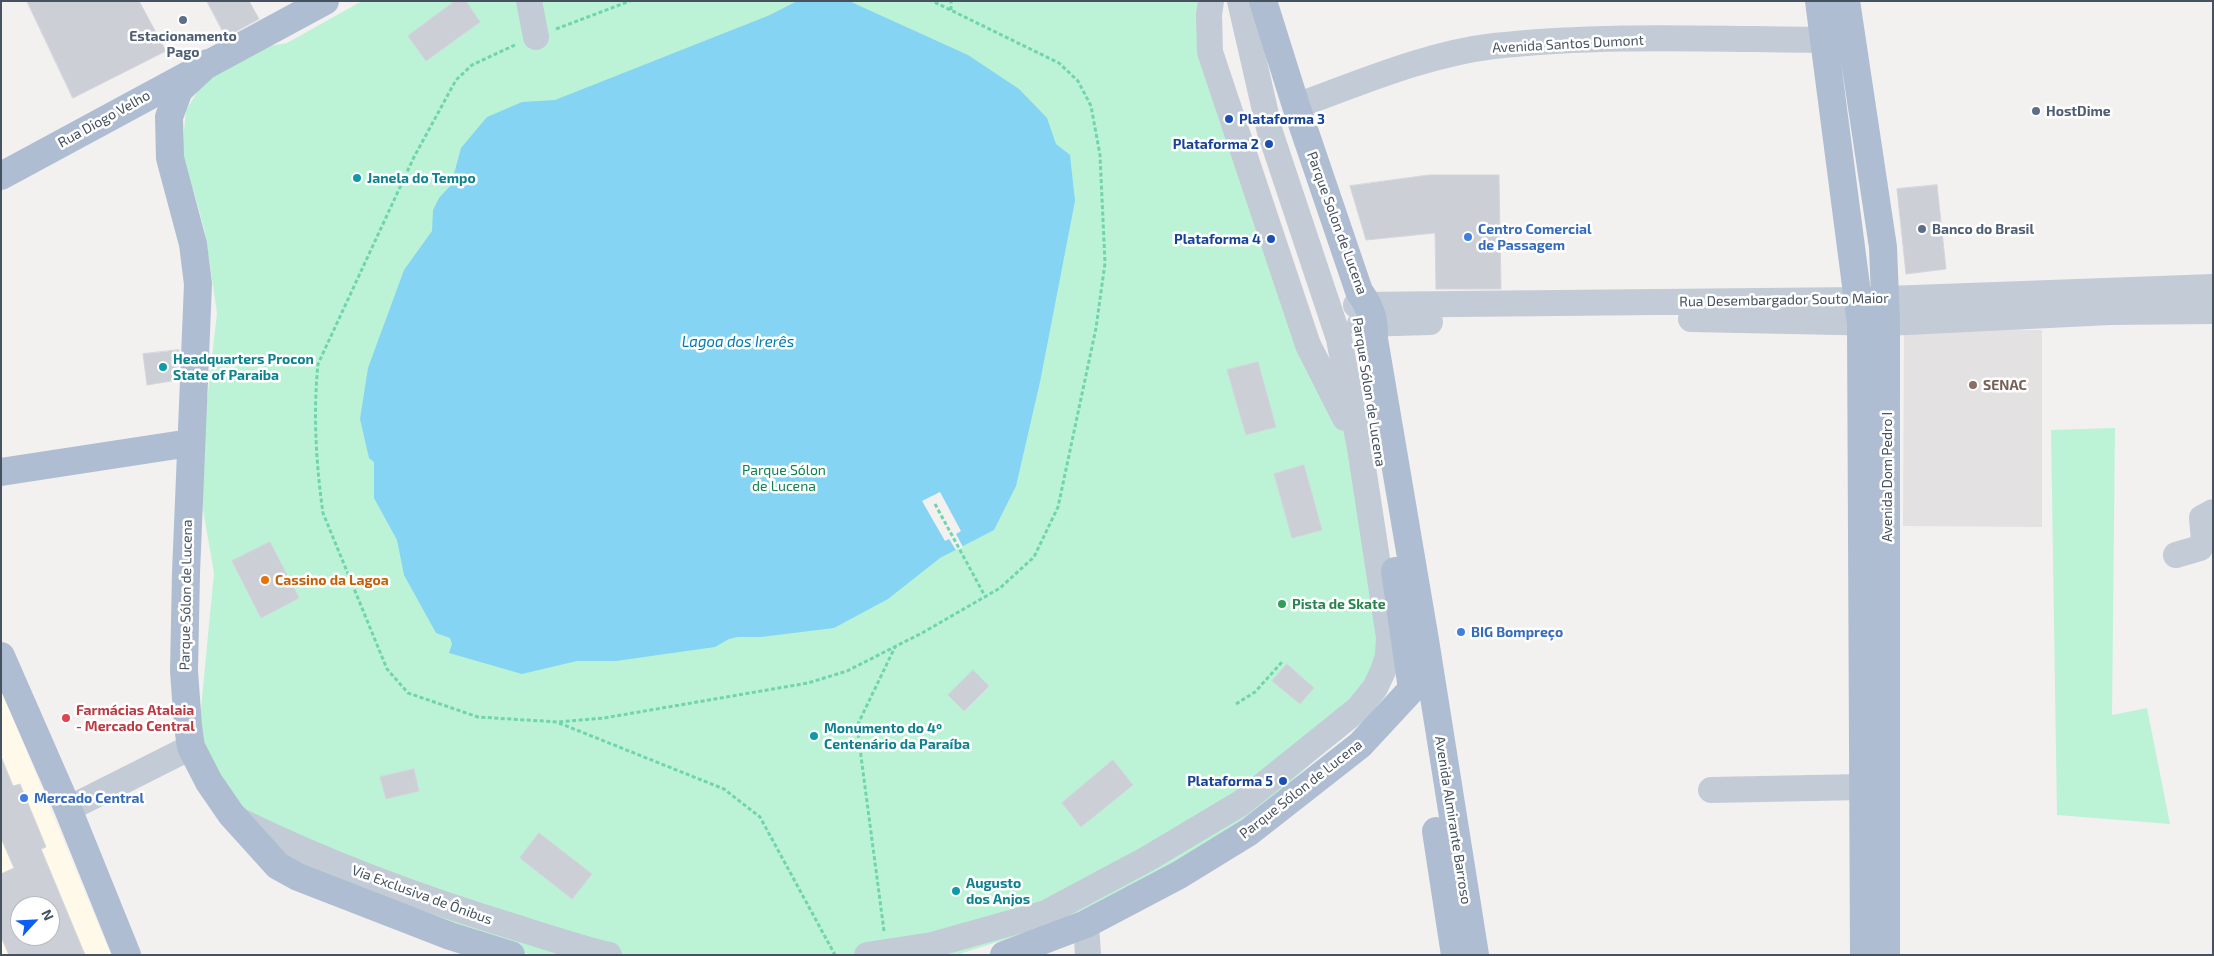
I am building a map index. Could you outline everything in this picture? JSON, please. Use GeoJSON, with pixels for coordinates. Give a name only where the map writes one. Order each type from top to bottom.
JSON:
{"type":"FeatureCollection","features":[{"type":"Feature","properties":{"kind":"main road"},"geometry":{"type":"LineString","coordinates":[[208,63],[325,1]]}},
{"type":"Feature","properties":{"kind":"main road","name":"Parque Solon de Lucena"},"geometry":{"type":"LineString","coordinates":[[1263,1],[1364,309]]}},
{"type":"Feature","properties":{"kind":"main road","name":"Avenida Dom Pedro I"},"geometry":{"type":"LineString","coordinates":[[1819,1],[1837,40],[1868,144],[1883,247],[1873,312],[1863,787],[1864,955]]}},
{"type":"Feature","properties":{"kind":"main road","name":"Avenida Dom Pedro I"},"geometry":{"type":"LineString","coordinates":[[1837,40],[1846,1]]}},
{"type":"Feature","properties":{"kind":"main road","name":"Rua Diogo Velho"},"geometry":{"type":"LineString","coordinates":[[1,176],[208,63]]}},
{"type":"Feature","properties":{"kind":"main road","name":"Parque Sólon de Lucena"},"geometry":{"type":"LineString","coordinates":[[208,63],[179,90],[169,117],[170,158],[191,236],[198,284],[190,443],[184,671],[191,747],[209,782],[231,814],[240,821],[278,866],[298,877],[450,936],[511,955]]}},
{"type":"Feature","properties":{"kind":"main road","name":"Parque Sólon de Lucena"},"geometry":{"type":"LineString","coordinates":[[1004,955],[1086,924],[1179,875],[1249,832],[1360,745],[1421,687],[1364,309]]}},
{"type":"Feature","properties":{"kind":"main road","name":"Avenida Dom Pedro I"},"geometry":{"type":"LineString","coordinates":[[1873,312],[1886,955]]}},
{"type":"Feature","properties":{"kind":"main road"},"geometry":{"type":"LineString","coordinates":[[1,472],[190,443]]}},
{"type":"Feature","properties":{"kind":"main road"},"geometry":{"type":"LineString","coordinates":[[1,656],[68,809],[126,955]]}},
{"type":"Feature","properties":{"kind":"main road","name":"Avenida Almirante Barroso"},"geometry":{"type":"LineString","coordinates":[[1421,687],[1455,955]]}},
{"type":"Feature","properties":{"kind":"main road","name":"Avenida Almirante Barroso"},"geometry":{"type":"LineString","coordinates":[[1421,687],[1475,955]]}},
{"type":"Feature","properties":{"kind":"street"},"geometry":{"type":"LineString","coordinates":[[529,1],[536,36]]}},
{"type":"Feature","properties":{"kind":"street"},"geometry":{"type":"LineString","coordinates":[[1211,1],[1209,15],[1210,52],[1268,229],[1308,345],[1360,448]]}},
{"type":"Feature","properties":{"kind":"street"},"geometry":{"type":"LineString","coordinates":[[877,953],[926,950],[1046,912],[1147,859],[1241,803],[1358,709],[1375,688],[1383,671],[1388,656],[1389,637],[1360,448],[1339,339],[1270,132],[1240,1]]}},
{"type":"Feature","properties":{"kind":"street","name":"Avenida Santos Dumont"},"geometry":{"type":"LineString","coordinates":[[1296,106],[1400,69],[1493,46],[1622,39],[1837,40]]}},
{"type":"Feature","properties":{"kind":"street","name":"Rua Desembargador Souto Maior"},"geometry":{"type":"LineString","coordinates":[[1873,312],[2213,287]]}},
{"type":"Feature","properties":{"kind":"street","name":"Rua Desembargador Souto Maior"},"geometry":{"type":"LineString","coordinates":[[1364,309],[1497,312],[1684,310],[1873,312],[2213,311]]}},
{"type":"Feature","properties":{"kind":"street"},"geometry":{"type":"LineString","coordinates":[[2176,555],[2200,548],[2204,541],[2202,518],[2213,512]]}},
{"type":"Feature","properties":{"kind":"street"},"geometry":{"type":"LineString","coordinates":[[68,809],[191,747]]}},
{"type":"Feature","properties":{"kind":"street"},"geometry":{"type":"LineString","coordinates":[[1711,790],[1863,787]]}},
{"type":"Feature","properties":{"kind":"street","name":"Via Exclusiva de Ônibus"},"geometry":{"type":"LineString","coordinates":[[240,821],[288,845],[384,883],[475,915],[609,955]]}},
{"type":"Feature","properties":{"kind":"street"},"geometry":{"type":"LineString","coordinates":[[1086,924],[1088,955]]}},
{"type":"Feature","properties":{"kind":"path"},"geometry":{"type":"LineString","coordinates":[[630,1],[491,54],[472,65],[456,80],[414,157],[318,364],[315,395],[323,513],[387,669],[408,693],[478,717],[558,722],[604,718],[808,683],[847,671],[986,598],[1034,557],[1058,506],[1096,328],[1105,263],[1100,155],[1091,106],[1078,81],[1059,63],[932,1]]}},
{"type":"Feature","properties":{"kind":"path"},"geometry":{"type":"LineString","coordinates":[[951,1],[951,10]]}},
{"type":"Feature","properties":{"kind":"path"},"geometry":{"type":"LineString","coordinates":[[935,504],[986,598]]}},
{"type":"Feature","properties":{"kind":"path"},"geometry":{"type":"LineString","coordinates":[[877,953],[857,726],[895,646]]}},
{"type":"Feature","properties":{"kind":"path"},"geometry":{"type":"LineString","coordinates":[[1236,704],[1255,692],[1282,662]]}},
{"type":"Feature","properties":{"kind":"path"},"geometry":{"type":"LineString","coordinates":[[558,722],[724,789],[760,818],[835,955]]}},
{"type":"Feature","properties":{"kind":"shaded area","name":"SENAC"},"geometry":{"type":"Polygon","coordinates":[[[1904,329],[2042,330],[2042,527],[1903,526],[1904,329]]]}},
{"type":"Feature","properties":{"kind":"shaded area","name":"Mercado Central"},"geometry":{"type":"Polygon","coordinates":[[[1,690],[111,955],[1,955],[1,690]]]}},
{"type":"Feature","properties":{"kind":"green space","name":"Parque Sólon de Lucena"},"geometry":{"type":"Polygon","coordinates":[[[362,1],[1204,1],[1198,37],[1347,418],[1387,669],[1363,718],[1246,821],[1153,878],[1055,924],[956,955],[947,955],[932,945],[903,955],[532,955],[408,917],[276,860],[214,773],[199,729],[214,573],[198,481],[217,313],[205,232],[194,192],[181,164],[186,110],[207,77],[270,46],[287,43],[362,1]]]}},
{"type":"Feature","properties":{"kind":"green space"},"geometry":{"type":"Polygon","coordinates":[[[2115,428],[2112,715],[2147,708],[2170,824],[2057,815],[2051,430],[2115,428]]]}},
{"type":"Feature","properties":{"kind":"water","name":"Lagoa dos Irerês"},"geometry":{"type":"Polygon","coordinates":[[[797,1],[849,1],[968,55],[1019,89],[1047,118],[1056,144],[1070,155],[1075,201],[1040,382],[1016,486],[994,530],[940,558],[888,599],[834,628],[761,637],[738,637],[729,639],[715,647],[616,661],[577,661],[522,674],[449,653],[452,644],[450,638],[436,633],[404,575],[397,540],[374,498],[374,462],[369,458],[360,419],[368,368],[404,270],[432,231],[433,210],[439,198],[451,185],[461,148],[487,117],[522,102],[555,100],[770,15],[797,1]]]}},
{"type":"Feature","properties":{"kind":"pier"},"geometry":{"type":"Polygon","coordinates":[[[940,492],[961,531],[956,534],[963,547],[956,550],[949,539],[945,541],[922,501],[940,492]]]}},
{"type":"Feature","properties":{"kind":"building"},"geometry":{"type":"Polygon","coordinates":[[[27,1],[139,1],[166,51],[73,98],[27,1]]]}},
{"type":"Feature","properties":{"kind":"building"},"geometry":{"type":"Polygon","coordinates":[[[207,1],[249,1],[259,19],[226,37],[207,1]]]}},
{"type":"Feature","properties":{"kind":"building"},"geometry":{"type":"Polygon","coordinates":[[[455,1],[466,1],[480,22],[426,61],[408,36],[455,1]]]}},
{"type":"Feature","properties":{"kind":"building","name":"Centro Comercial de Passagem"},"geometry":{"type":"Polygon","coordinates":[[[1429,175],[1499,175],[1501,289],[1436,289],[1435,233],[1366,240],[1350,186],[1429,175]]]}},
{"type":"Feature","properties":{"kind":"building","name":"Banco do Brasil"},"geometry":{"type":"Polygon","coordinates":[[[1937,185],[1946,269],[1906,274],[1897,189],[1937,185]]]}},
{"type":"Feature","properties":{"kind":"building","name":"Headquarters Procon State of Paraiba"},"geometry":{"type":"Polygon","coordinates":[[[179,350],[178,380],[147,385],[143,354],[179,350]]]}},
{"type":"Feature","properties":{"kind":"building"},"geometry":{"type":"Polygon","coordinates":[[[1258,362],[1276,427],[1246,435],[1227,370],[1258,362]]]}},
{"type":"Feature","properties":{"kind":"building"},"geometry":{"type":"Polygon","coordinates":[[[1304,465],[1322,530],[1292,538],[1274,474],[1304,465]]]}},
{"type":"Feature","properties":{"kind":"building","name":"Cassino da Lagoa"},"geometry":{"type":"Polygon","coordinates":[[[270,542],[299,598],[261,618],[232,561],[270,542]]]}},
{"type":"Feature","properties":{"kind":"building"},"geometry":{"type":"Polygon","coordinates":[[[1287,664],[1314,688],[1300,704],[1272,681],[1287,664]]]}},
{"type":"Feature","properties":{"kind":"building"},"geometry":{"type":"Polygon","coordinates":[[[973,670],[989,686],[964,711],[948,695],[973,670]]]}},
{"type":"Feature","properties":{"kind":"building"},"geometry":{"type":"Polygon","coordinates":[[[2,759],[13,786],[20,784],[46,847],[41,849],[85,955],[9,955],[1,937],[1,874],[14,868],[1,838],[2,759]]]}},
{"type":"Feature","properties":{"kind":"building"},"geometry":{"type":"Polygon","coordinates":[[[1113,760],[1133,785],[1081,827],[1062,803],[1113,760]]]}},
{"type":"Feature","properties":{"kind":"building"},"geometry":{"type":"Polygon","coordinates":[[[414,769],[419,791],[386,799],[380,777],[414,769]]]}},
{"type":"Feature","properties":{"kind":"building"},"geometry":{"type":"Polygon","coordinates":[[[539,833],[592,874],[572,899],[520,858],[539,833]]]}},
{"type":"Feature","properties":{"kind":"place","name":"Estacionamento Pago"},"geometry":{"type":"Point","coordinates":[183,20]}},
{"type":"Feature","properties":{"kind":"place","name":"HostDime"},"geometry":{"type":"Point","coordinates":[2036,111]}},
{"type":"Feature","properties":{"kind":"place","name":"Plataforma 3"},"geometry":{"type":"Point","coordinates":[1229,119]}},
{"type":"Feature","properties":{"kind":"place","name":"Plataforma 2"},"geometry":{"type":"Point","coordinates":[1269,144]}},
{"type":"Feature","properties":{"kind":"place","name":"Janela do Tempo"},"geometry":{"type":"Point","coordinates":[357,178]}},
{"type":"Feature","properties":{"kind":"place","name":"Banco do Brasil"},"geometry":{"type":"Point","coordinates":[1922,229]}},
{"type":"Feature","properties":{"kind":"place","name":"Centro Comercial de Passagem"},"geometry":{"type":"Point","coordinates":[1468,237]}},
{"type":"Feature","properties":{"kind":"place","name":"Plataforma 4"},"geometry":{"type":"Point","coordinates":[1271,239]}},
{"type":"Feature","properties":{"kind":"place","name":"Headquarters Procon State of Paraiba"},"geometry":{"type":"Point","coordinates":[163,367]}},
{"type":"Feature","properties":{"kind":"place","name":"SENAC"},"geometry":{"type":"Point","coordinates":[1973,385]}},
{"type":"Feature","properties":{"kind":"place","name":"Cassino da Lagoa"},"geometry":{"type":"Point","coordinates":[265,580]}},
{"type":"Feature","properties":{"kind":"place","name":"Pista de Skate"},"geometry":{"type":"Point","coordinates":[1282,604]}},
{"type":"Feature","properties":{"kind":"place","name":"BIG Bompreço"},"geometry":{"type":"Point","coordinates":[1461,632]}},
{"type":"Feature","properties":{"kind":"place","name":"Farmácias Atalaia - Mercado Central"},"geometry":{"type":"Point","coordinates":[66,718]}},
{"type":"Feature","properties":{"kind":"place","name":"Monumento do 4º Centenário da Paraíba"},"geometry":{"type":"Point","coordinates":[814,736]}},
{"type":"Feature","properties":{"kind":"place","name":"Plataforma 5"},"geometry":{"type":"Point","coordinates":[1283,781]}},
{"type":"Feature","properties":{"kind":"place","name":"Mercado Central"},"geometry":{"type":"Point","coordinates":[24,798]}},
{"type":"Feature","properties":{"kind":"place","name":"Augusto dos Anjos"},"geometry":{"type":"Point","coordinates":[956,891]}}]}
